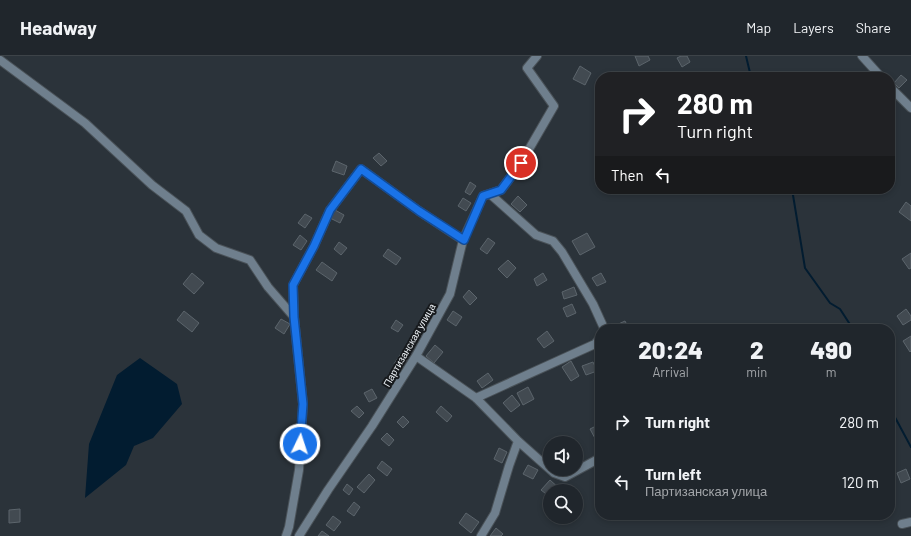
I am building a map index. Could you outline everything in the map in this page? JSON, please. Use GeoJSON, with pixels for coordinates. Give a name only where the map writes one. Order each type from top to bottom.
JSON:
{"type":"FeatureCollection","features":[{"type":"Feature","properties":{"kind":"street","name":"Партизанская улица"},"geometry":{"type":"LineString","coordinates":[[299,536],[328,490],[372,426],[416,356],[450,294],[464,240],[483,196],[501,190],[521,163],[554,106],[527,68],[537,56]]}},
{"type":"Feature","properties":{"kind":"street"},"geometry":{"type":"LineString","coordinates":[[862,56],[876,72]]}},
{"type":"Feature","properties":{"kind":"street"},"geometry":{"type":"LineString","coordinates":[[0,60],[85,123],[152,185],[186,211],[199,235],[216,248],[250,260],[268,287],[294,317]]}},
{"type":"Feature","properties":{"kind":"street"},"geometry":{"type":"LineString","coordinates":[[895,92],[911,108]]}},
{"type":"Feature","properties":{"kind":"street"},"geometry":{"type":"LineString","coordinates":[[286,536],[289,527],[299,470],[303,404],[294,317],[293,285],[314,246],[330,210],[361,169],[419,211],[464,240]]}},
{"type":"Feature","properties":{"kind":"street"},"geometry":{"type":"LineString","coordinates":[[490,194],[536,235],[553,241],[562,252],[593,304],[602,324]]}},
{"type":"Feature","properties":{"kind":"street"},"geometry":{"type":"LineString","coordinates":[[476,398],[595,344]]}},
{"type":"Feature","properties":{"kind":"street"},"geometry":{"type":"LineString","coordinates":[[416,356],[476,398],[518,441],[554,474],[564,476],[595,460]]}},
{"type":"Feature","properties":{"kind":"street"},"geometry":{"type":"LineString","coordinates":[[481,536],[495,513],[518,441]]}},
{"type":"Feature","properties":{"kind":"street"},"geometry":{"type":"LineString","coordinates":[[902,524],[911,522]]}},
{"type":"Feature","properties":{"kind":"water"},"geometry":{"type":"Polygon","coordinates":[[[140,358],[177,384],[182,404],[153,438],[134,446],[126,465],[85,498],[89,444],[117,375],[140,358]]]}},
{"type":"Feature","properties":{"kind":"building"},"geometry":{"type":"Polygon","coordinates":[[[635,56],[648,56],[650,60],[639,66],[635,56]]]}},
{"type":"Feature","properties":{"kind":"building"},"geometry":{"type":"Polygon","coordinates":[[[687,56],[690,62],[682,67],[677,58],[687,56]]]}},
{"type":"Feature","properties":{"kind":"building"},"geometry":{"type":"Polygon","coordinates":[[[580,66],[591,73],[585,85],[573,79],[580,66]]]}},
{"type":"Feature","properties":{"kind":"building"},"geometry":{"type":"Polygon","coordinates":[[[901,75],[907,80],[899,88],[895,82],[901,75]]]}},
{"type":"Feature","properties":{"kind":"building"},"geometry":{"type":"Polygon","coordinates":[[[379,153],[387,161],[381,166],[373,158],[379,153]]]}},
{"type":"Feature","properties":{"kind":"building"},"geometry":{"type":"Polygon","coordinates":[[[336,161],[347,166],[344,175],[332,171],[336,161]]]}},
{"type":"Feature","properties":{"kind":"building"},"geometry":{"type":"Polygon","coordinates":[[[470,182],[476,186],[470,195],[465,192],[470,182]]]}},
{"type":"Feature","properties":{"kind":"building"},"geometry":{"type":"Polygon","coordinates":[[[518,196],[527,205],[520,212],[511,204],[518,196]]]}},
{"type":"Feature","properties":{"kind":"building"},"geometry":{"type":"Polygon","coordinates":[[[463,198],[471,203],[466,211],[458,206],[463,198]]]}},
{"type":"Feature","properties":{"kind":"building"},"geometry":{"type":"Polygon","coordinates":[[[906,202],[911,206],[911,221],[899,212],[906,202]]]}},
{"type":"Feature","properties":{"kind":"building"},"geometry":{"type":"Polygon","coordinates":[[[335,210],[344,215],[340,223],[330,218],[335,210]]]}},
{"type":"Feature","properties":{"kind":"building"},"geometry":{"type":"Polygon","coordinates":[[[305,214],[312,218],[305,228],[298,223],[305,214]]]}},
{"type":"Feature","properties":{"kind":"building"},"geometry":{"type":"Polygon","coordinates":[[[587,233],[595,247],[580,255],[572,241],[587,233]]]}},
{"type":"Feature","properties":{"kind":"building"},"geometry":{"type":"Polygon","coordinates":[[[300,235],[307,241],[301,250],[293,245],[300,235]]]}},
{"type":"Feature","properties":{"kind":"building"},"geometry":{"type":"Polygon","coordinates":[[[488,238],[495,243],[487,254],[480,249],[488,238]]]}},
{"type":"Feature","properties":{"kind":"building"},"geometry":{"type":"Polygon","coordinates":[[[339,242],[347,248],[341,255],[334,249],[339,242]]]}},
{"type":"Feature","properties":{"kind":"building"},"geometry":{"type":"Polygon","coordinates":[[[388,249],[401,258],[396,265],[383,256],[388,249]]]}},
{"type":"Feature","properties":{"kind":"building"},"geometry":{"type":"Polygon","coordinates":[[[911,253],[911,268],[909,269],[902,259],[911,253]]]}},
{"type":"Feature","properties":{"kind":"building"},"geometry":{"type":"Polygon","coordinates":[[[508,260],[516,268],[507,278],[498,269],[508,260]]]}},
{"type":"Feature","properties":{"kind":"building"},"geometry":{"type":"Polygon","coordinates":[[[322,262],[337,273],[332,281],[316,270],[322,262]]]}},
{"type":"Feature","properties":{"kind":"building"},"geometry":{"type":"Polygon","coordinates":[[[192,273],[204,283],[194,294],[183,284],[192,273]]]}},
{"type":"Feature","properties":{"kind":"building"},"geometry":{"type":"Polygon","coordinates":[[[543,273],[547,280],[537,286],[534,279],[543,273]]]}},
{"type":"Feature","properties":{"kind":"building"},"geometry":{"type":"Polygon","coordinates":[[[601,273],[606,282],[597,286],[592,278],[601,273]]]}},
{"type":"Feature","properties":{"kind":"building"},"geometry":{"type":"Polygon","coordinates":[[[574,287],[577,295],[564,299],[562,292],[574,287]]]}},
{"type":"Feature","properties":{"kind":"building"},"geometry":{"type":"Polygon","coordinates":[[[469,290],[477,298],[470,305],[463,297],[469,290]]]}},
{"type":"Feature","properties":{"kind":"building"},"geometry":{"type":"Polygon","coordinates":[[[572,304],[576,313],[567,317],[563,308],[572,304]]]}},
{"type":"Feature","properties":{"kind":"building"},"geometry":{"type":"Polygon","coordinates":[[[906,309],[911,316],[911,320],[903,325],[897,316],[906,309]]]}},
{"type":"Feature","properties":{"kind":"building"},"geometry":{"type":"Polygon","coordinates":[[[184,311],[199,323],[192,332],[177,320],[184,311]]]}},
{"type":"Feature","properties":{"kind":"building"},"geometry":{"type":"Polygon","coordinates":[[[453,311],[462,317],[456,326],[447,320],[453,311]]]}},
{"type":"Feature","properties":{"kind":"building"},"geometry":{"type":"Polygon","coordinates":[[[281,319],[290,324],[284,334],[275,328],[281,319]]]}},
{"type":"Feature","properties":{"kind":"building"},"geometry":{"type":"Polygon","coordinates":[[[396,320],[403,325],[398,332],[391,328],[396,320]]]}},
{"type":"Feature","properties":{"kind":"building"},"geometry":{"type":"Polygon","coordinates":[[[625,321],[626,324],[618,324],[625,321]]]}},
{"type":"Feature","properties":{"kind":"building"},"geometry":{"type":"Polygon","coordinates":[[[547,331],[554,341],[544,348],[537,339],[547,331]]]}},
{"type":"Feature","properties":{"kind":"building"},"geometry":{"type":"Polygon","coordinates":[[[911,336],[911,351],[910,352],[903,341],[911,336]]]}},
{"type":"Feature","properties":{"kind":"building"},"geometry":{"type":"Polygon","coordinates":[[[435,345],[443,352],[434,363],[426,356],[435,345]]]}},
{"type":"Feature","properties":{"kind":"building"},"geometry":{"type":"Polygon","coordinates":[[[402,352],[409,356],[402,368],[394,364],[402,352]]]}},
{"type":"Feature","properties":{"kind":"building"},"geometry":{"type":"Polygon","coordinates":[[[571,361],[579,376],[571,381],[562,367],[571,361]]]}},
{"type":"Feature","properties":{"kind":"building"},"geometry":{"type":"Polygon","coordinates":[[[593,362],[595,372],[586,375],[582,366],[593,362]]]}},
{"type":"Feature","properties":{"kind":"building"},"geometry":{"type":"Polygon","coordinates":[[[488,373],[493,380],[482,388],[477,381],[488,373]]]}},
{"type":"Feature","properties":{"kind":"building"},"geometry":{"type":"Polygon","coordinates":[[[528,387],[534,399],[523,405],[517,393],[528,387]]]}},
{"type":"Feature","properties":{"kind":"building"},"geometry":{"type":"Polygon","coordinates":[[[372,389],[377,398],[369,402],[364,393],[372,389]]]}},
{"type":"Feature","properties":{"kind":"building"},"geometry":{"type":"Polygon","coordinates":[[[512,395],[520,405],[511,412],[503,403],[512,395]]]}},
{"type":"Feature","properties":{"kind":"building"},"geometry":{"type":"Polygon","coordinates":[[[357,406],[364,413],[359,418],[351,411],[357,406]]]}},
{"type":"Feature","properties":{"kind":"building"},"geometry":{"type":"Polygon","coordinates":[[[441,406],[452,416],[447,422],[436,412],[441,406]]]}},
{"type":"Feature","properties":{"kind":"building"},"geometry":{"type":"Polygon","coordinates":[[[403,416],[409,422],[403,428],[397,422],[403,416]]]}},
{"type":"Feature","properties":{"kind":"building"},"geometry":{"type":"Polygon","coordinates":[[[595,426],[595,438],[590,429],[595,426]]]}},
{"type":"Feature","properties":{"kind":"building"},"geometry":{"type":"Polygon","coordinates":[[[387,433],[394,440],[389,446],[381,439],[387,433]]]}},
{"type":"Feature","properties":{"kind":"building"},"geometry":{"type":"Polygon","coordinates":[[[499,448],[507,452],[502,463],[494,459],[499,448]]]}},
{"type":"Feature","properties":{"kind":"building"},"geometry":{"type":"Polygon","coordinates":[[[382,461],[392,469],[387,476],[377,468],[382,461]]]}},
{"type":"Feature","properties":{"kind":"building"},"geometry":{"type":"Polygon","coordinates":[[[528,465],[538,470],[533,479],[523,474],[528,465]]]}},
{"type":"Feature","properties":{"kind":"building"},"geometry":{"type":"Polygon","coordinates":[[[906,469],[910,479],[901,483],[897,473],[906,469]]]}},
{"type":"Feature","properties":{"kind":"building"},"geometry":{"type":"Polygon","coordinates":[[[369,474],[375,480],[364,493],[357,487],[369,474]]]}},
{"type":"Feature","properties":{"kind":"building"},"geometry":{"type":"Polygon","coordinates":[[[550,480],[554,484],[546,484],[550,480]]]}},
{"type":"Feature","properties":{"kind":"building"},"geometry":{"type":"Polygon","coordinates":[[[347,484],[353,489],[349,495],[343,490],[347,484]]]}},
{"type":"Feature","properties":{"kind":"building"},"geometry":{"type":"Polygon","coordinates":[[[354,502],[360,507],[354,516],[347,511],[354,502]]]}},
{"type":"Feature","properties":{"kind":"building"},"geometry":{"type":"Polygon","coordinates":[[[20,509],[20,522],[9,523],[9,510],[20,509]]]}},
{"type":"Feature","properties":{"kind":"building"},"geometry":{"type":"Polygon","coordinates":[[[466,513],[479,522],[471,533],[459,523],[466,513]]]}},
{"type":"Feature","properties":{"kind":"building"},"geometry":{"type":"Polygon","coordinates":[[[333,516],[341,522],[334,531],[326,525],[333,516]]]}},
{"type":"Feature","properties":{"kind":"building"},"geometry":{"type":"Polygon","coordinates":[[[496,528],[503,534],[501,536],[490,536],[496,528]]]}},
{"type":"Feature","properties":{"kind":"building"},"geometry":{"type":"Polygon","coordinates":[[[322,531],[329,536],[318,536],[322,531]]]}},
{"type":"Feature","properties":{"kind":"waterway"},"geometry":{"type":"LineString","coordinates":[[746,56],[750,72]]}},
{"type":"Feature","properties":{"kind":"waterway"},"geometry":{"type":"LineString","coordinates":[[793,194],[805,268],[830,303],[840,309],[850,324]]}},
{"type":"Feature","properties":{"kind":"waterway"},"geometry":{"type":"LineString","coordinates":[[895,417],[911,447]]}},
{"type":"Feature","properties":{"kind":"route"},"geometry":{"type":"LineString","coordinates":[[300,444],[303,404],[294,317],[293,285],[314,246],[330,210],[361,169],[419,211],[464,240],[483,196],[501,190],[521,163]]}}]}
